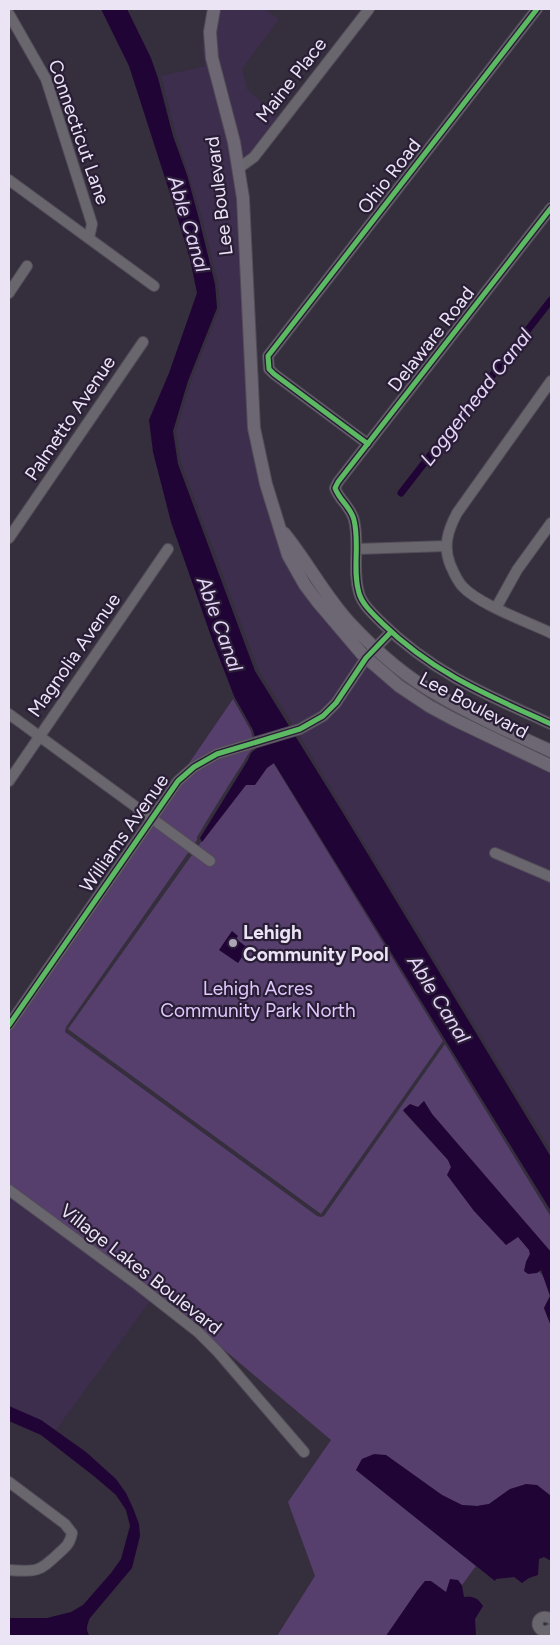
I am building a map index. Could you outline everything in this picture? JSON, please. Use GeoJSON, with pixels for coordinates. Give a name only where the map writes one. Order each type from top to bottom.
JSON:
{"type":"FeatureCollection","features":[{"type":"Feature","properties":{"kind":"main road","name":"Lee Boulevard"},"geometry":{"type":"LineString","coordinates":[[214,9],[210,32],[212,58],[228,116],[238,168],[245,230],[250,378],[254,428],[262,468],[288,555],[305,585],[317,601],[366,658],[399,686],[429,706],[551,766]]}},
{"type":"Feature","properties":{"kind":"main road","name":"Lee Boulevard"},"geometry":{"type":"LineString","coordinates":[[279,528],[297,549],[314,577],[348,621],[375,648],[408,675],[437,695],[551,751]]}},
{"type":"Feature","properties":{"kind":"street","name":"Maine Place"},"geometry":{"type":"LineString","coordinates":[[238,168],[254,157],[369,9]]}},
{"type":"Feature","properties":{"kind":"street","name":"Ohio Road"},"geometry":{"type":"LineString","coordinates":[[368,444],[274,374],[269,369],[268,356],[537,9]]}},
{"type":"Feature","properties":{"kind":"street","name":"Connecticut Lane"},"geometry":{"type":"LineString","coordinates":[[9,14],[46,79],[92,224],[89,238]]}},
{"type":"Feature","properties":{"kind":"street"},"geometry":{"type":"LineString","coordinates":[[9,180],[154,286]]}},
{"type":"Feature","properties":{"kind":"street","name":"Delaware Road"},"geometry":{"type":"LineString","coordinates":[[357,549],[356,530],[352,513],[337,494],[335,488],[338,482],[551,208]]}},
{"type":"Feature","properties":{"kind":"street"},"geometry":{"type":"LineString","coordinates":[[9,293],[27,266]]}},
{"type":"Feature","properties":{"kind":"street","name":"Palmetto Avenue"},"geometry":{"type":"LineString","coordinates":[[9,538],[143,342]]}},
{"type":"Feature","properties":{"kind":"street"},"geometry":{"type":"LineString","coordinates":[[551,381],[457,513],[449,530],[446,546],[447,556],[454,574],[463,587],[478,599],[551,633]]}},
{"type":"Feature","properties":{"kind":"street"},"geometry":{"type":"LineString","coordinates":[[496,608],[517,570],[551,523]]}},
{"type":"Feature","properties":{"kind":"street"},"geometry":{"type":"LineString","coordinates":[[446,546],[357,549],[359,593],[366,605],[391,632],[433,665],[456,680],[551,724]]}},
{"type":"Feature","properties":{"kind":"street","name":"Magnolia Avenue"},"geometry":{"type":"LineString","coordinates":[[9,781],[168,549]]}},
{"type":"Feature","properties":{"kind":"street","name":"Williams Avenue"},"geometry":{"type":"LineString","coordinates":[[9,1025],[178,781],[194,767],[217,754],[300,729],[323,716],[330,710],[366,658],[391,632]]}},
{"type":"Feature","properties":{"kind":"street"},"geometry":{"type":"LineString","coordinates":[[9,714],[210,861]]}},
{"type":"Feature","properties":{"kind":"street"},"geometry":{"type":"LineString","coordinates":[[495,853],[551,877]]}},
{"type":"Feature","properties":{"kind":"street","name":"Village Lakes Boulevard"},"geometry":{"type":"LineString","coordinates":[[9,1190],[138,1284],[198,1332],[218,1352],[304,1452]]}},
{"type":"Feature","properties":{"kind":"street"},"geometry":{"type":"LineString","coordinates":[[9,1482],[58,1519],[72,1533],[70,1543],[43,1568],[28,1571],[9,1570]]}},
{"type":"Feature","properties":{"kind":"street"},"geometry":{"type":"LineString","coordinates":[[551,1619],[548,1616],[542,1616],[538,1620],[537,1625],[544,1632],[551,1629]]}},
{"type":"Feature","properties":{"kind":"shaded area"},"geometry":{"type":"Polygon","coordinates":[[[206,9],[210,9],[235,169],[245,333],[274,528],[361,659],[333,701],[321,713],[294,727],[258,669],[181,463],[176,431],[191,381],[220,307],[218,283],[202,218],[176,135],[161,76],[205,66],[202,48],[206,9]]]}},
{"type":"Feature","properties":{"kind":"shaded area"},"geometry":{"type":"Polygon","coordinates":[[[218,9],[265,9],[279,19],[242,69],[247,89],[279,118],[242,168],[215,57],[218,9]]]}},
{"type":"Feature","properties":{"kind":"shaded area"},"geometry":{"type":"Polygon","coordinates":[[[366,663],[551,770],[551,1151],[298,734],[304,732],[366,663]]]}},
{"type":"Feature","properties":{"kind":"shaded area"},"geometry":{"type":"Polygon","coordinates":[[[9,1192],[153,1297],[56,1430],[41,1420],[9,1406],[9,1192]]]}},
{"type":"Feature","properties":{"kind":"green space"},"geometry":{"type":"Polygon","coordinates":[[[233,699],[251,731],[253,739],[183,772],[233,699]]]}},
{"type":"Feature","properties":{"kind":"green space"},"geometry":{"type":"Polygon","coordinates":[[[255,747],[249,753],[224,792],[197,840],[66,1027],[65,1032],[317,1216],[321,1217],[324,1216],[445,1044],[551,1217],[551,1252],[432,1114],[424,1101],[418,1107],[403,1111],[448,1160],[506,1245],[518,1236],[529,1250],[530,1254],[526,1262],[540,1272],[547,1284],[550,1296],[544,1308],[551,1326],[551,1496],[537,1485],[510,1489],[489,1504],[477,1506],[462,1505],[442,1495],[386,1455],[362,1459],[356,1470],[476,1566],[462,1585],[458,1580],[446,1592],[425,1581],[386,1636],[277,1636],[315,1576],[288,1502],[331,1440],[215,1342],[9,1192],[9,1031],[181,783],[210,761],[255,747]]]}},
{"type":"Feature","properties":{"kind":"green space","name":"Lehigh Acres Community Park North"},"geometry":{"type":"Polygon","coordinates":[[[266,751],[443,1041],[321,1214],[68,1029],[266,751]]]}},
{"type":"Feature","properties":{"kind":"water","name":"Able Canal"},"geometry":{"type":"Polygon","coordinates":[[[101,9],[127,9],[151,58],[173,136],[187,175],[215,284],[217,308],[188,381],[173,431],[178,464],[255,671],[551,1157],[551,1211],[274,763],[267,768],[255,785],[246,785],[202,842],[200,838],[251,753],[258,747],[253,730],[234,696],[212,639],[171,522],[153,452],[149,420],[169,373],[197,293],[190,259],[129,66],[101,9]]]}},
{"type":"Feature","properties":{"kind":"water","name":"Lehigh Community Pool"},"geometry":{"type":"Polygon","coordinates":[[[232,931],[238,936],[236,939],[248,948],[238,963],[219,950],[232,931]]]}},
{"type":"Feature","properties":{"kind":"water"},"geometry":{"type":"Polygon","coordinates":[[[424,1101],[432,1114],[551,1252],[551,1326],[544,1308],[550,1296],[541,1270],[537,1273],[528,1274],[524,1271],[530,1254],[529,1250],[518,1237],[506,1245],[474,1211],[447,1175],[451,1167],[448,1160],[403,1110],[410,1104],[418,1107],[424,1101]]]}},
{"type":"Feature","properties":{"kind":"water"},"geometry":{"type":"Polygon","coordinates":[[[9,1406],[41,1420],[86,1452],[116,1479],[126,1493],[139,1524],[140,1536],[132,1568],[90,1618],[87,1632],[90,1636],[9,1636],[9,1618],[47,1618],[71,1612],[83,1605],[121,1559],[130,1526],[126,1510],[116,1495],[41,1435],[9,1421],[9,1406]]]}},
{"type":"Feature","properties":{"kind":"water"},"geometry":{"type":"Polygon","coordinates":[[[374,1454],[386,1455],[442,1495],[462,1505],[477,1506],[489,1504],[510,1489],[526,1484],[537,1485],[551,1496],[551,1561],[544,1557],[539,1559],[538,1575],[522,1583],[514,1577],[496,1579],[495,1581],[356,1470],[362,1459],[374,1454]]]}},
{"type":"Feature","properties":{"kind":"water"},"geometry":{"type":"Polygon","coordinates":[[[450,1579],[458,1580],[462,1586],[464,1597],[475,1598],[483,1606],[475,1619],[476,1636],[386,1636],[425,1581],[431,1581],[446,1592],[450,1579]]]}},
{"type":"Feature","properties":{"kind":"waterway","name":"Loggerhead Canal"},"geometry":{"type":"LineString","coordinates":[[401,493],[551,300]]}},
{"type":"Feature","properties":{"kind":"cycle path"},"geometry":{"type":"LineString","coordinates":[[368,444],[274,374],[269,369],[268,356],[537,9]]}},
{"type":"Feature","properties":{"kind":"cycle path"},"geometry":{"type":"LineString","coordinates":[[551,208],[335,488],[354,520],[356,529],[357,584],[360,597],[365,605],[401,641],[441,669],[483,692],[551,724]]}},
{"type":"Feature","properties":{"kind":"cycle path"},"geometry":{"type":"LineString","coordinates":[[9,1025],[178,781],[194,767],[217,754],[300,729],[323,716],[336,703],[366,658],[391,632]]}},
{"type":"Feature","properties":{"kind":"place","name":"Lehigh Community Pool"},"geometry":{"type":"Point","coordinates":[233,943]}}]}
